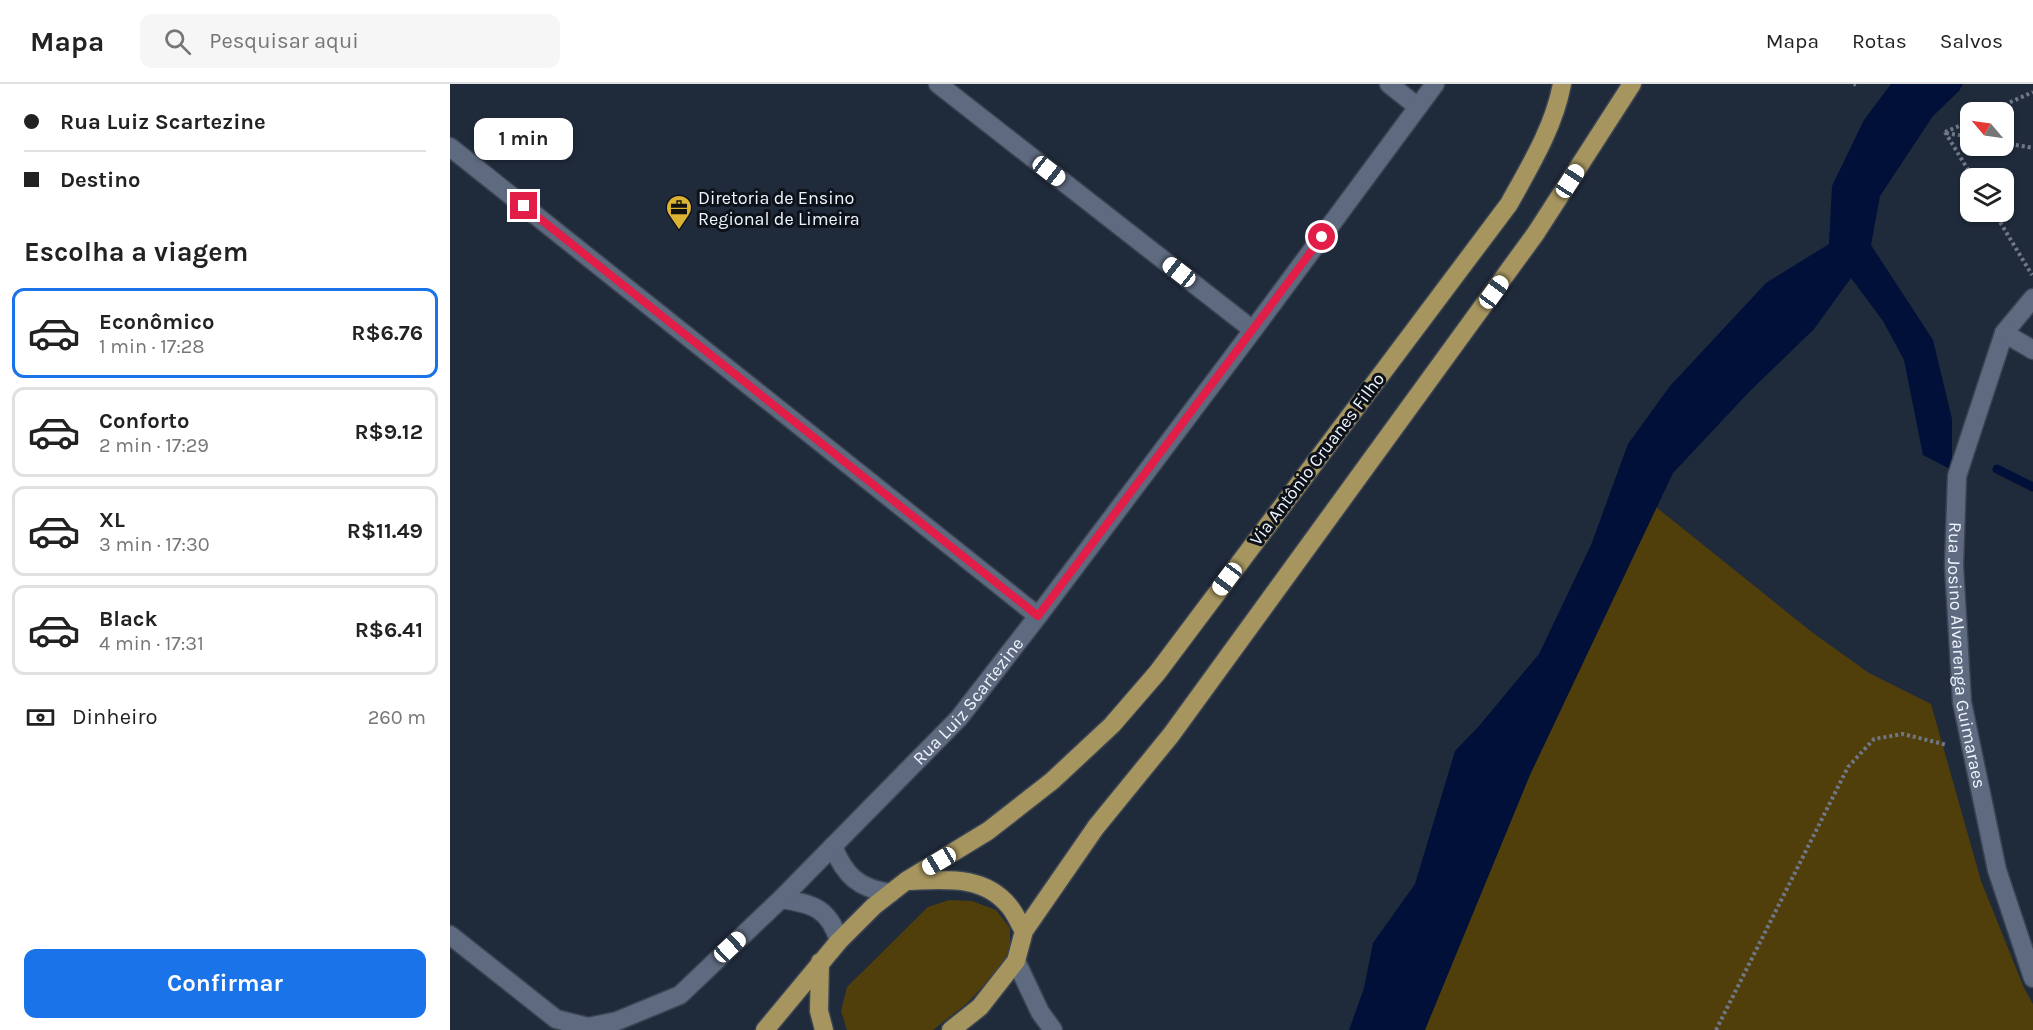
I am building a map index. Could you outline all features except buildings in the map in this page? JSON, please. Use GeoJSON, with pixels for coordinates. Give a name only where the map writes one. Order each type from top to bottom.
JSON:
{"type":"FeatureCollection","features":[{"type":"Feature","properties":{"kind":"main road","name":"Via Antônio Cruanes Filho"},"geometry":{"type":"LineString","coordinates":[[820,962],[839,941],[906,881],[988,831],[1052,781],[1112,725],[1157,673],[1509,204],[1540,148],[1562,84]]}},
{"type":"Feature","properties":{"kind":"main road"},"geometry":{"type":"LineString","coordinates":[[951,1030],[980,1007],[1017,960],[1024,931],[1096,827],[1171,735],[1536,233],[1632,84]]}},
{"type":"Feature","properties":{"kind":"main road"},"geometry":{"type":"LineString","coordinates":[[906,881],[967,880],[991,889],[1009,905],[1024,931]]}},
{"type":"Feature","properties":{"kind":"main road"},"geometry":{"type":"LineString","coordinates":[[765,1030],[820,962]]}},
{"type":"Feature","properties":{"kind":"main road"},"geometry":{"type":"LineString","coordinates":[[820,962],[819,1011],[824,1030]]}},
{"type":"Feature","properties":{"kind":"street"},"geometry":{"type":"LineString","coordinates":[[938,84],[1253,330]]}},
{"type":"Feature","properties":{"kind":"street"},"geometry":{"type":"LineString","coordinates":[[1389,84],[1418,107]]}},
{"type":"Feature","properties":{"kind":"street","name":"Rua Luiz Scartezine"},"geometry":{"type":"LineString","coordinates":[[450,935],[556,1019],[588,1027],[618,1021],[680,995],[781,899],[959,718],[1253,330],[1435,84]]}},
{"type":"Feature","properties":{"kind":"street"},"geometry":{"type":"LineString","coordinates":[[450,147],[1038,616]]}},
{"type":"Feature","properties":{"kind":"street"},"geometry":{"type":"LineString","coordinates":[[2033,298],[2004,333],[2033,350]]}},
{"type":"Feature","properties":{"kind":"street","name":"Rua Josino Alvarenga Guimaraes"},"geometry":{"type":"LineString","coordinates":[[2004,333],[1957,476],[1954,566],[1962,702],[1997,870],[2033,978]]}},
{"type":"Feature","properties":{"kind":"street"},"geometry":{"type":"LineString","coordinates":[[833,846],[847,874],[877,891],[891,893]]}},
{"type":"Feature","properties":{"kind":"street"},"geometry":{"type":"LineString","coordinates":[[781,899],[802,902],[829,916],[839,941]]}},
{"type":"Feature","properties":{"kind":"street"},"geometry":{"type":"LineString","coordinates":[[1017,960],[1041,1012],[1053,1030]]}},
{"type":"Feature","properties":{"kind":"path"},"geometry":{"type":"LineString","coordinates":[[2010,102],[2033,92]]}},
{"type":"Feature","properties":{"kind":"path"},"geometry":{"type":"LineString","coordinates":[[1945,132],[1960,126]]}},
{"type":"Feature","properties":{"kind":"path"},"geometry":{"type":"LineString","coordinates":[[1945,132],[1960,135]]}},
{"type":"Feature","properties":{"kind":"path"},"geometry":{"type":"LineString","coordinates":[[1945,132],[1967,168]]}},
{"type":"Feature","properties":{"kind":"path"},"geometry":{"type":"LineString","coordinates":[[2014,145],[2033,148]]}},
{"type":"Feature","properties":{"kind":"path"},"geometry":{"type":"LineString","coordinates":[[2000,222],[2033,276]]}},
{"type":"Feature","properties":{"kind":"path"},"geometry":{"type":"LineString","coordinates":[[1716,1030],[1848,766],[1874,739],[1903,734],[1972,752]]}},
{"type":"Feature","properties":{"kind":"shaded area"},"geometry":{"type":"Polygon","coordinates":[[[1651,503],[1813,633],[1869,673],[1931,704],[1981,881],[2024,988],[2033,1004],[2033,1030],[1405,1030],[1651,503]]]}},
{"type":"Feature","properties":{"kind":"shaded area"},"geometry":{"type":"Polygon","coordinates":[[[949,900],[972,901],[996,910],[1010,928],[1010,950],[1001,968],[966,1004],[933,1030],[847,1030],[841,1011],[847,987],[928,907],[949,900]]]}},
{"type":"Feature","properties":{"kind":"water"},"geometry":{"type":"Polygon","coordinates":[[[1891,84],[1963,84],[1959,91],[1933,116],[1880,196],[1871,245],[1933,340],[1952,419],[1952,470],[1923,455],[1904,360],[1883,321],[1851,278],[1814,329],[1749,392],[1673,473],[1530,775],[1425,1030],[1349,1030],[1364,988],[1373,943],[1415,884],[1455,751],[1539,654],[1591,545],[1628,444],[1670,386],[1766,283],[1829,244],[1832,186],[1864,120],[1891,84]]]}},
{"type":"Feature","properties":{"kind":"waterway"},"geometry":{"type":"LineString","coordinates":[[1997,469],[2033,487]]}},
{"type":"Feature","properties":{"kind":"place","name":"Diretoria de Ensino Regional de Limeira"},"geometry":{"type":"Point","coordinates":[679,231]}},
{"type":"Feature","properties":{"kind":"route"},"geometry":{"type":"LineString","coordinates":[[524,206],[1038,616],[1322,237]]}}]}
